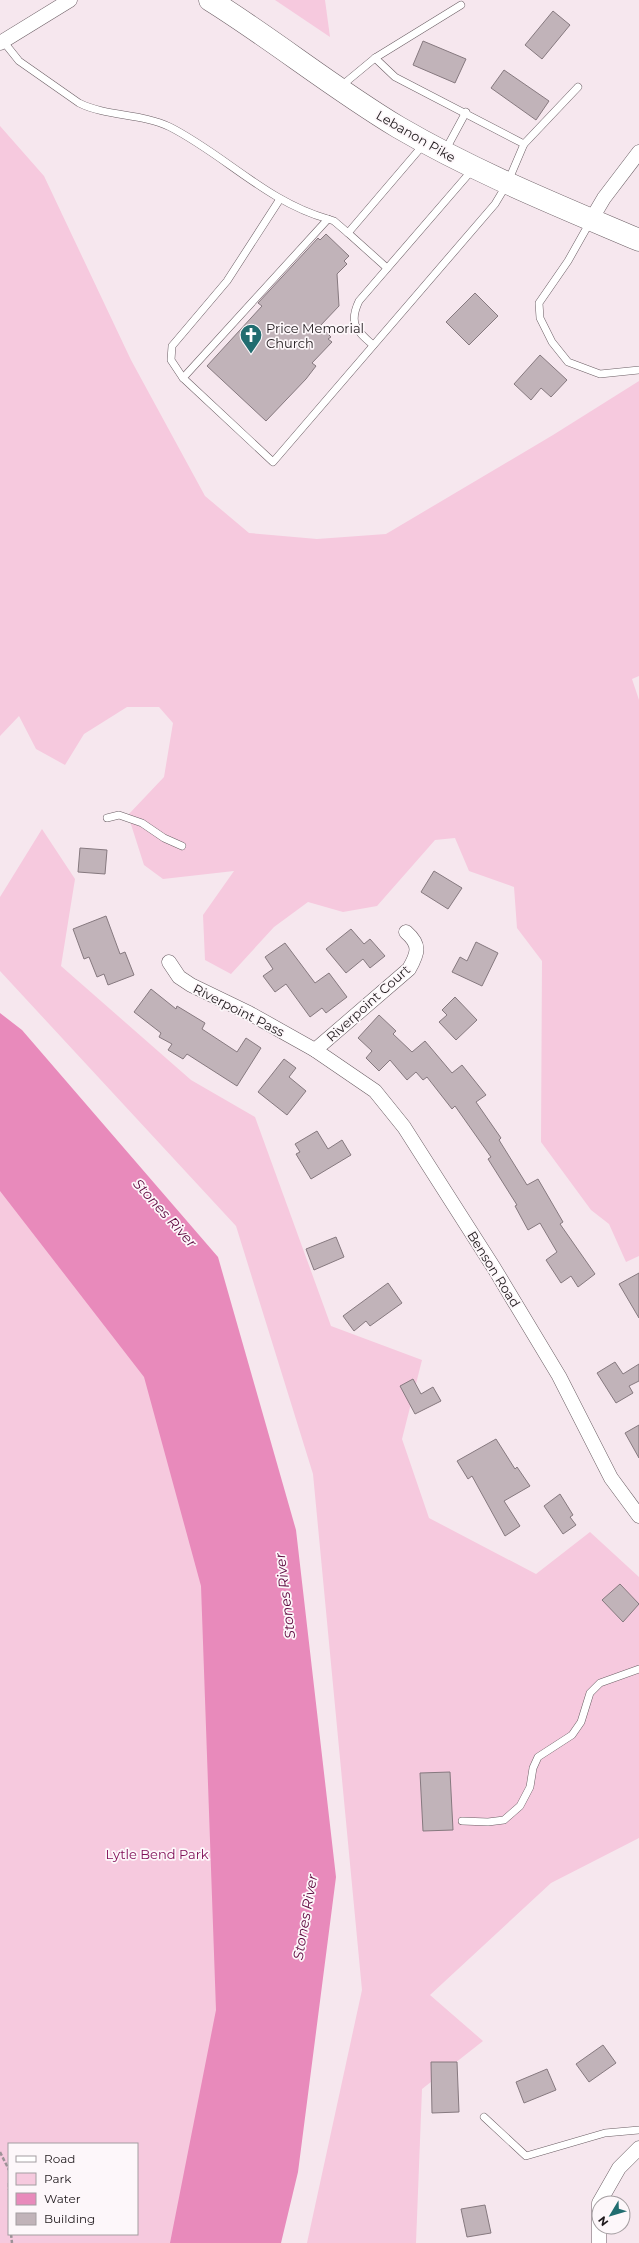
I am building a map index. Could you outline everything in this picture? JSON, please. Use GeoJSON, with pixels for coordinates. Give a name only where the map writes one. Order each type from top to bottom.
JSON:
{"type":"FeatureCollection","features":[{"type":"Feature","properties":{"kind":"main road","name":"Lebanon Pike"},"geometry":{"type":"LineString","coordinates":[[210,0],[244,21],[338,89],[444,153],[507,184],[639,240]]}},
{"type":"Feature","properties":{"kind":"street"},"geometry":{"type":"LineString","coordinates":[[2,42],[70,0]]}},
{"type":"Feature","properties":{"kind":"street"},"geometry":{"type":"LineString","coordinates":[[591,220],[604,198],[639,152]]}},
{"type":"Feature","properties":{"kind":"street","name":"Riverpoint Court"},"geometry":{"type":"LineString","coordinates":[[315,1050],[409,969],[414,960],[417,946],[415,940],[406,932]]}},
{"type":"Feature","properties":{"kind":"street","name":"Riverpoint Pass"},"geometry":{"type":"LineString","coordinates":[[169,962],[179,977],[190,985],[249,1013],[315,1050]]}},
{"type":"Feature","properties":{"kind":"street","name":"Benson Road"},"geometry":{"type":"LineString","coordinates":[[315,1050],[375,1091],[404,1127],[494,1268],[560,1376],[610,1478],[639,1516]]}},
{"type":"Feature","properties":{"kind":"street"},"geometry":{"type":"LineString","coordinates":[[598,2243],[599,2203],[619,2168],[639,2148]]}},
{"type":"Feature","properties":{"kind":"lane"},"geometry":{"type":"LineString","coordinates":[[338,89],[375,58],[461,5]]}},
{"type":"Feature","properties":{"kind":"lane"},"geometry":{"type":"LineString","coordinates":[[2,42],[19,61],[79,103],[89,108],[150,120],[168,127],[192,140],[280,199],[304,212],[334,221],[387,268]]}},
{"type":"Feature","properties":{"kind":"lane"},"geometry":{"type":"LineString","coordinates":[[375,58],[395,77],[466,112],[524,144]]}},
{"type":"Feature","properties":{"kind":"lane"},"geometry":{"type":"LineString","coordinates":[[280,199],[227,281],[172,346],[171,360],[183,378],[273,462],[495,204],[507,184],[524,144],[578,87]]}},
{"type":"Feature","properties":{"kind":"lane"},"geometry":{"type":"LineString","coordinates":[[444,153],[466,112]]}},
{"type":"Feature","properties":{"kind":"lane"},"geometry":{"type":"LineString","coordinates":[[348,233],[425,142]]}},
{"type":"Feature","properties":{"kind":"lane"},"geometry":{"type":"LineString","coordinates":[[373,346],[359,332],[353,318],[354,311],[359,301],[474,168]]}},
{"type":"Feature","properties":{"kind":"lane"},"geometry":{"type":"LineString","coordinates":[[183,378],[328,219]]}},
{"type":"Feature","properties":{"kind":"lane"},"geometry":{"type":"LineString","coordinates":[[591,220],[568,261],[539,303],[540,318],[552,342],[568,362],[600,374],[639,370]]}},
{"type":"Feature","properties":{"kind":"lane"},"geometry":{"type":"LineString","coordinates":[[107,818],[119,815],[142,823],[164,838],[182,846]]}},
{"type":"Feature","properties":{"kind":"lane"},"geometry":{"type":"LineString","coordinates":[[462,1821],[488,1822],[504,1820],[520,1806],[530,1787],[533,1768],[538,1757],[572,1735],[581,1722],[590,1693],[600,1683],[639,1669]]}},
{"type":"Feature","properties":{"kind":"lane"},"geometry":{"type":"LineString","coordinates":[[484,2117],[526,2156],[605,2133],[639,2130]]}},
{"type":"Feature","properties":{"kind":"path"},"geometry":{"type":"LineString","coordinates":[[0,2152],[8,2168]]}},
{"type":"Feature","properties":{"kind":"green space"},"geometry":{"type":"Polygon","coordinates":[[[275,0],[325,0],[330,37],[275,0]]]}},
{"type":"Feature","properties":{"kind":"green space"},"geometry":{"type":"Polygon","coordinates":[[[0,126],[44,176],[131,360],[205,496],[249,533],[317,539],[386,534],[553,435],[639,381],[639,676],[632,679],[639,700],[639,1256],[626,1262],[609,1224],[591,1210],[541,1142],[542,961],[517,928],[514,887],[469,871],[455,838],[435,840],[377,906],[343,912],[308,902],[274,927],[231,974],[205,960],[203,915],[234,871],[163,879],[144,865],[128,815],[164,777],[173,723],[159,707],[127,707],[84,734],[65,765],[36,749],[19,716],[0,736],[0,126]]]}},
{"type":"Feature","properties":{"kind":"green space"},"geometry":{"type":"Polygon","coordinates":[[[42,829],[75,879],[61,966],[191,1080],[255,1117],[331,1326],[422,1360],[402,1439],[429,1518],[536,1574],[590,1532],[639,1577],[639,1838],[551,1883],[430,1995],[483,2041],[422,2089],[416,2243],[307,2243],[362,1990],[313,1474],[236,1226],[0,971],[0,897],[42,829]]]}},
{"type":"Feature","properties":{"kind":"green space","name":"Lytle Bend Park"},"geometry":{"type":"Polygon","coordinates":[[[0,1028],[200,1251],[245,2243],[0,2243],[0,1028]]]}},
{"type":"Feature","properties":{"kind":"water","name":"Stones River"},"geometry":{"type":"Polygon","coordinates":[[[0,1013],[22,1030],[218,1257],[296,1530],[336,1877],[298,2172],[281,2243],[170,2243],[216,2010],[201,1586],[144,1377],[0,1191],[0,1013]]]}},
{"type":"Feature","properties":{"kind":"building"},"geometry":{"type":"Polygon","coordinates":[[[553,11],[570,25],[542,59],[525,45],[553,11]]]}},
{"type":"Feature","properties":{"kind":"building"},"geometry":{"type":"Polygon","coordinates":[[[423,41],[466,59],[455,83],[413,65],[423,41]]]}},
{"type":"Feature","properties":{"kind":"building"},"geometry":{"type":"Polygon","coordinates":[[[504,70],[549,101],[536,120],[491,88],[504,70]]]}},
{"type":"Feature","properties":{"kind":"building"},"geometry":{"type":"Polygon","coordinates":[[[326,234],[349,256],[344,261],[347,264],[337,274],[339,306],[320,326],[331,337],[328,339],[332,342],[312,363],[316,366],[306,379],[266,421],[207,366],[262,306],[258,303],[318,238],[320,240],[326,234]]]}},
{"type":"Feature","properties":{"kind":"building"},"geometry":{"type":"Polygon","coordinates":[[[475,293],[498,316],[469,345],[446,322],[475,293]]]}},
{"type":"Feature","properties":{"kind":"building"},"geometry":{"type":"Polygon","coordinates":[[[540,355],[567,380],[551,397],[541,388],[531,400],[514,384],[540,355]]]}},
{"type":"Feature","properties":{"kind":"building"},"geometry":{"type":"Polygon","coordinates":[[[80,848],[107,850],[105,874],[78,872],[80,848]]]}},
{"type":"Feature","properties":{"kind":"building"},"geometry":{"type":"Polygon","coordinates":[[[434,871],[462,888],[448,909],[421,892],[434,871]]]}},
{"type":"Feature","properties":{"kind":"building"},"geometry":{"type":"Polygon","coordinates":[[[106,916],[120,954],[125,952],[134,975],[108,985],[104,974],[97,977],[89,957],[84,959],[73,929],[106,916]]]}},
{"type":"Feature","properties":{"kind":"building"},"geometry":{"type":"Polygon","coordinates":[[[351,929],[364,944],[370,939],[385,956],[370,968],[363,959],[346,973],[326,949],[351,929]]]}},
{"type":"Feature","properties":{"kind":"building"},"geometry":{"type":"Polygon","coordinates":[[[476,942],[498,953],[482,986],[452,972],[460,957],[467,961],[476,942]]]}},
{"type":"Feature","properties":{"kind":"building"},"geometry":{"type":"Polygon","coordinates":[[[285,943],[315,983],[329,973],[347,997],[326,1013],[322,1008],[310,1017],[286,984],[275,992],[263,976],[273,969],[265,957],[285,943]]]}},
{"type":"Feature","properties":{"kind":"building"},"geometry":{"type":"Polygon","coordinates":[[[151,989],[176,1009],[177,1006],[205,1023],[202,1029],[237,1052],[246,1038],[261,1048],[237,1086],[187,1054],[183,1059],[168,1050],[172,1044],[159,1037],[161,1033],[134,1012],[151,989]]]}},
{"type":"Feature","properties":{"kind":"building"},"geometry":{"type":"Polygon","coordinates":[[[455,997],[477,1020],[456,1040],[439,1022],[447,1015],[442,1010],[455,997]]]}},
{"type":"Feature","properties":{"kind":"building"},"geometry":{"type":"Polygon","coordinates":[[[379,1015],[396,1031],[393,1034],[412,1052],[425,1041],[452,1073],[462,1065],[486,1095],[476,1102],[501,1138],[499,1140],[527,1185],[538,1179],[563,1222],[560,1224],[595,1274],[578,1287],[571,1276],[561,1283],[546,1260],[557,1252],[540,1223],[528,1230],[515,1206],[517,1205],[488,1159],[491,1157],[455,1106],[452,1109],[427,1077],[423,1080],[416,1072],[407,1080],[390,1060],[379,1071],[366,1058],[372,1051],[358,1038],[379,1015]]]}},
{"type":"Feature","properties":{"kind":"building"},"geometry":{"type":"Polygon","coordinates":[[[284,1059],[296,1068],[289,1077],[306,1091],[287,1115],[258,1092],[284,1059]]]}},
{"type":"Feature","properties":{"kind":"building"},"geometry":{"type":"Polygon","coordinates":[[[317,1131],[328,1149],[342,1140],[351,1155],[311,1179],[296,1154],[300,1152],[295,1144],[317,1131]]]}},
{"type":"Feature","properties":{"kind":"building"},"geometry":{"type":"Polygon","coordinates":[[[336,1237],[344,1257],[314,1270],[306,1249],[336,1237]]]}},
{"type":"Feature","properties":{"kind":"building"},"geometry":{"type":"Polygon","coordinates":[[[639,1273],[639,1318],[619,1284],[639,1273]]]}},
{"type":"Feature","properties":{"kind":"building"},"geometry":{"type":"Polygon","coordinates":[[[388,1283],[402,1303],[370,1326],[366,1321],[354,1331],[343,1316],[388,1283]]]}},
{"type":"Feature","properties":{"kind":"building"},"geometry":{"type":"Polygon","coordinates":[[[615,1362],[623,1374],[639,1364],[639,1381],[629,1386],[633,1393],[616,1403],[597,1373],[615,1362]]]}},
{"type":"Feature","properties":{"kind":"building"},"geometry":{"type":"Polygon","coordinates":[[[413,1379],[421,1394],[433,1387],[441,1401],[415,1414],[400,1386],[413,1379]]]}},
{"type":"Feature","properties":{"kind":"building"},"geometry":{"type":"Polygon","coordinates":[[[639,1425],[639,1458],[625,1433],[639,1425]]]}},
{"type":"Feature","properties":{"kind":"building"},"geometry":{"type":"Polygon","coordinates":[[[496,1439],[515,1469],[517,1467],[530,1486],[504,1501],[520,1526],[505,1536],[472,1476],[468,1479],[457,1461],[496,1439]]]}},
{"type":"Feature","properties":{"kind":"building"},"geometry":{"type":"Polygon","coordinates":[[[560,1494],[573,1515],[570,1517],[576,1525],[563,1534],[544,1506],[560,1494]]]}},
{"type":"Feature","properties":{"kind":"building"},"geometry":{"type":"Polygon","coordinates":[[[620,1584],[639,1604],[623,1622],[602,1600],[620,1584]]]}},
{"type":"Feature","properties":{"kind":"building"},"geometry":{"type":"Polygon","coordinates":[[[450,1772],[453,1830],[423,1831],[420,1773],[450,1772]]]}},
{"type":"Feature","properties":{"kind":"building"},"geometry":{"type":"Polygon","coordinates":[[[603,2045],[616,2063],[589,2082],[576,2064],[603,2045]]]}},
{"type":"Feature","properties":{"kind":"building"},"geometry":{"type":"Polygon","coordinates":[[[431,2062],[457,2062],[459,2112],[432,2113],[431,2062]]]}},
{"type":"Feature","properties":{"kind":"building"},"geometry":{"type":"Polygon","coordinates":[[[547,2069],[556,2090],[524,2103],[516,2082],[547,2069]]]}},
{"type":"Feature","properties":{"kind":"building"},"geometry":{"type":"Polygon","coordinates":[[[485,2205],[491,2233],[467,2237],[461,2209],[485,2205]]]}},
{"type":"Feature","properties":{"kind":"place","name":"Price Memorial Church"},"geometry":{"type":"Point","coordinates":[251,354]}}]}
